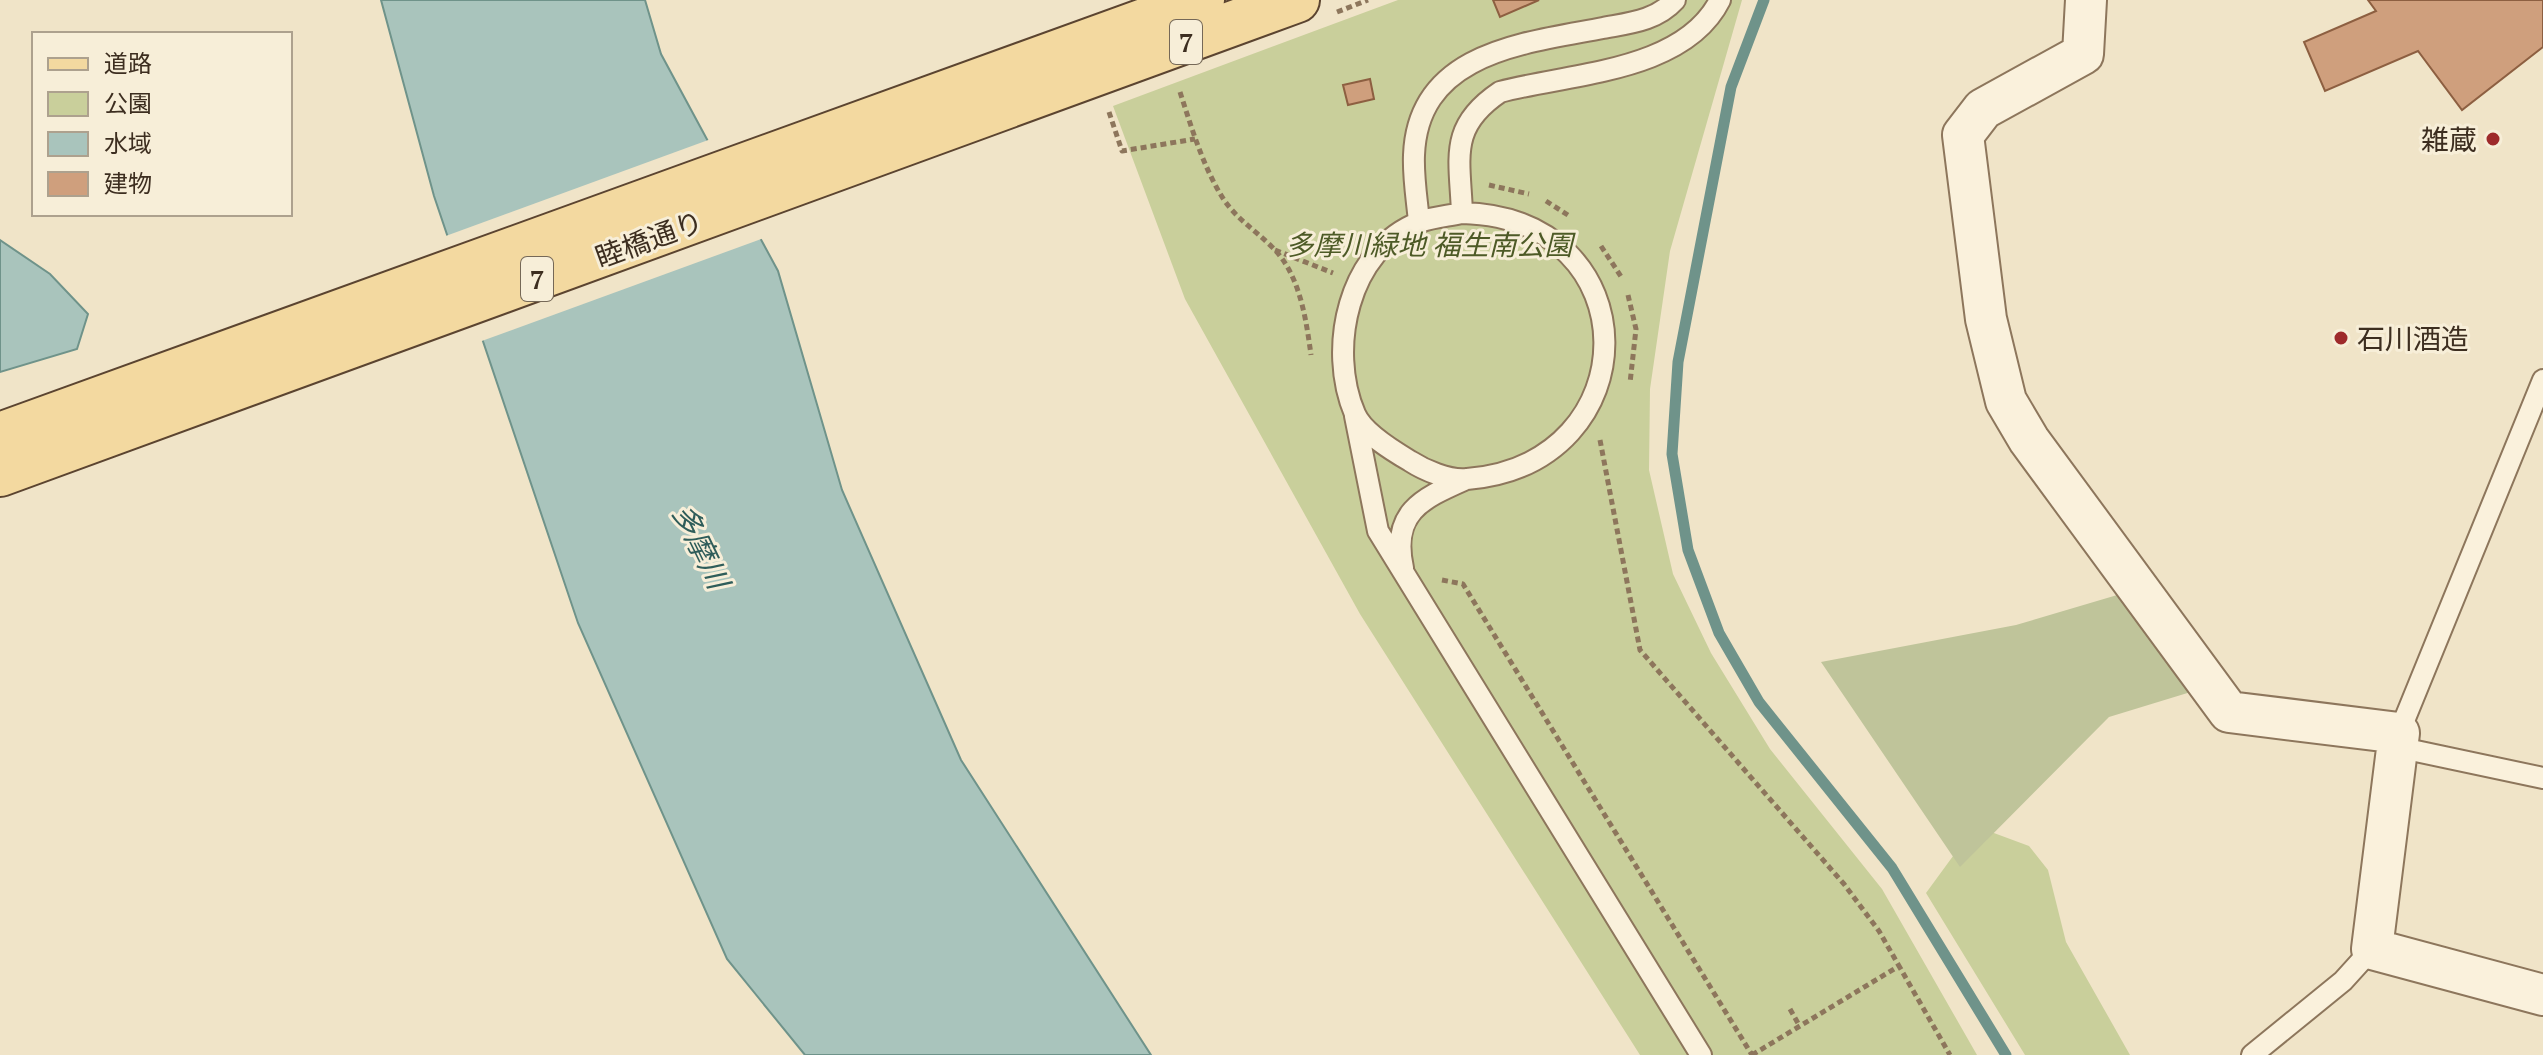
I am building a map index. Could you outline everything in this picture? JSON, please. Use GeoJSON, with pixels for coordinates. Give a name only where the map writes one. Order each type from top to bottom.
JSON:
{"type":"FeatureCollection","features":[{"type":"Feature","properties":{"kind":"main road","name":"睦橋通り"},"geometry":{"type":"LineString","coordinates":[[0,435],[1079,79],[1202,0]]}},
{"type":"Feature","properties":{"kind":"main road","name":"睦橋通り"},"geometry":{"type":"LineString","coordinates":[[0,474],[1297,0]]}},
{"type":"Feature","properties":{"kind":"street"},"geometry":{"type":"LineString","coordinates":[[2086,0],[2083,54],[1983,109],[1963,135],[1986,319],[2006,401],[2029,440],[2229,712],[2398,740],[2372,949],[2543,995]]}},
{"type":"Feature","properties":{"kind":"lane"},"geometry":{"type":"LineString","coordinates":[[1419,222],[1413,154],[1421,119],[1436,93],[1454,72],[1484,55],[1516,45],[1648,19],[1667,9],[1675,0]]}},
{"type":"Feature","properties":{"kind":"lane"},"geometry":{"type":"LineString","coordinates":[[1462,213],[1459,140],[1465,124],[1487,100],[1500,92],[1670,51],[1702,28],[1720,0]]}},
{"type":"Feature","properties":{"kind":"lane"},"geometry":{"type":"LineString","coordinates":[[1410,584],[1400,557],[1404,522],[1414,507],[1428,496],[1464,480],[1510,470],[1541,455],[1571,430],[1592,406],[1604,363],[1605,342],[1598,300],[1589,278],[1572,257],[1535,229],[1493,214],[1462,213],[1419,222],[1387,244],[1370,264],[1347,306],[1341,328],[1342,352],[1378,531],[1410,584],[1701,1055]]}},
{"type":"Feature","properties":{"kind":"lane"},"geometry":{"type":"LineString","coordinates":[[2543,380],[2398,740],[2543,778]]}},
{"type":"Feature","properties":{"kind":"lane"},"geometry":{"type":"LineString","coordinates":[[1355,416],[1391,451],[1416,465],[1464,480]]}},
{"type":"Feature","properties":{"kind":"lane"},"geometry":{"type":"LineString","coordinates":[[2252,1055],[2343,981],[2372,949]]}},
{"type":"Feature","properties":{"kind":"path"},"geometry":{"type":"LineString","coordinates":[[1079,79],[1122,151],[1195,139]]}},
{"type":"Feature","properties":{"kind":"path"},"geometry":{"type":"LineString","coordinates":[[1180,92],[1195,139],[1224,199],[1241,223],[1275,250],[1304,306]]}},
{"type":"Feature","properties":{"kind":"path"},"geometry":{"type":"LineString","coordinates":[[1489,185],[1538,197],[1580,225]]}},
{"type":"Feature","properties":{"kind":"path"},"geometry":{"type":"LineString","coordinates":[[1592,237],[1611,257],[1621,275],[1633,312],[1636,351],[1628,389]]}},
{"type":"Feature","properties":{"kind":"path"},"geometry":{"type":"LineString","coordinates":[[1605,432],[1600,441],[1640,650],[1844,884],[1879,931],[1950,1055]]}},
{"type":"Feature","properties":{"kind":"path"},"geometry":{"type":"LineString","coordinates":[[1410,584],[1451,579],[1463,584],[1752,1055],[1899,966]]}},
{"type":"Feature","properties":{"kind":"path"},"geometry":{"type":"LineString","coordinates":[[1790,1009],[1799,1025]]}},
{"type":"Feature","properties":{"kind":"green space","name":"多摩川緑地 福生南公園"},"geometry":{"type":"Polygon","coordinates":[[[1398,0],[1742,0],[1670,251],[1650,389],[1649,470],[1673,574],[1711,653],[1770,749],[1882,889],[1977,1055],[1640,1055],[1360,614],[1185,299],[1113,106],[1398,0]]]}},
{"type":"Feature","properties":{"kind":"green space"},"geometry":{"type":"Polygon","coordinates":[[[2124,593],[2194,691],[2109,717],[1960,867],[1821,662],[2016,625],[2124,593]]]}},
{"type":"Feature","properties":{"kind":"green space"},"geometry":{"type":"Polygon","coordinates":[[[1975,826],[2029,846],[2048,870],[2066,942],[2130,1055],[2025,1055],[1926,893],[1975,826]]]}},
{"type":"Feature","properties":{"kind":"water","name":"多摩川"},"geometry":{"type":"Polygon","coordinates":[[[381,0],[645,0],[661,54],[778,271],[842,490],[961,760],[1151,1055],[805,1055],[727,959],[578,623],[434,196],[381,0]]]}},
{"type":"Feature","properties":{"kind":"water"},"geometry":{"type":"Polygon","coordinates":[[[0,240],[50,274],[88,314],[77,349],[0,372],[0,240]]]}},
{"type":"Feature","properties":{"kind":"pier"},"geometry":{"type":"Polygon","coordinates":[[[711,139],[764,238],[479,342],[443,237],[711,139]]]}},
{"type":"Feature","properties":{"kind":"building"},"geometry":{"type":"Polygon","coordinates":[[[1493,0],[1539,0],[1500,17],[1493,0]]]}},
{"type":"Feature","properties":{"kind":"building"},"geometry":{"type":"Polygon","coordinates":[[[2368,0],[2543,0],[2543,47],[2462,110],[2418,51],[2325,91],[2304,42],[2376,11],[2368,0]]]}},
{"type":"Feature","properties":{"kind":"building"},"geometry":{"type":"Polygon","coordinates":[[[1370,79],[1374,99],[1348,105],[1343,85],[1370,79]]]}},
{"type":"Feature","properties":{"kind":"waterway"},"geometry":{"type":"LineString","coordinates":[[1764,0],[1731,87],[1678,362],[1672,454],[1688,550],[1719,633],[1759,702],[1892,868],[2006,1055]]}},
{"type":"Feature","properties":{"kind":"place","name":"雑蔵"},"geometry":{"type":"Point","coordinates":[2493,139]}},
{"type":"Feature","properties":{"kind":"place","name":"石川酒造"},"geometry":{"type":"Point","coordinates":[2341,338]}}]}
